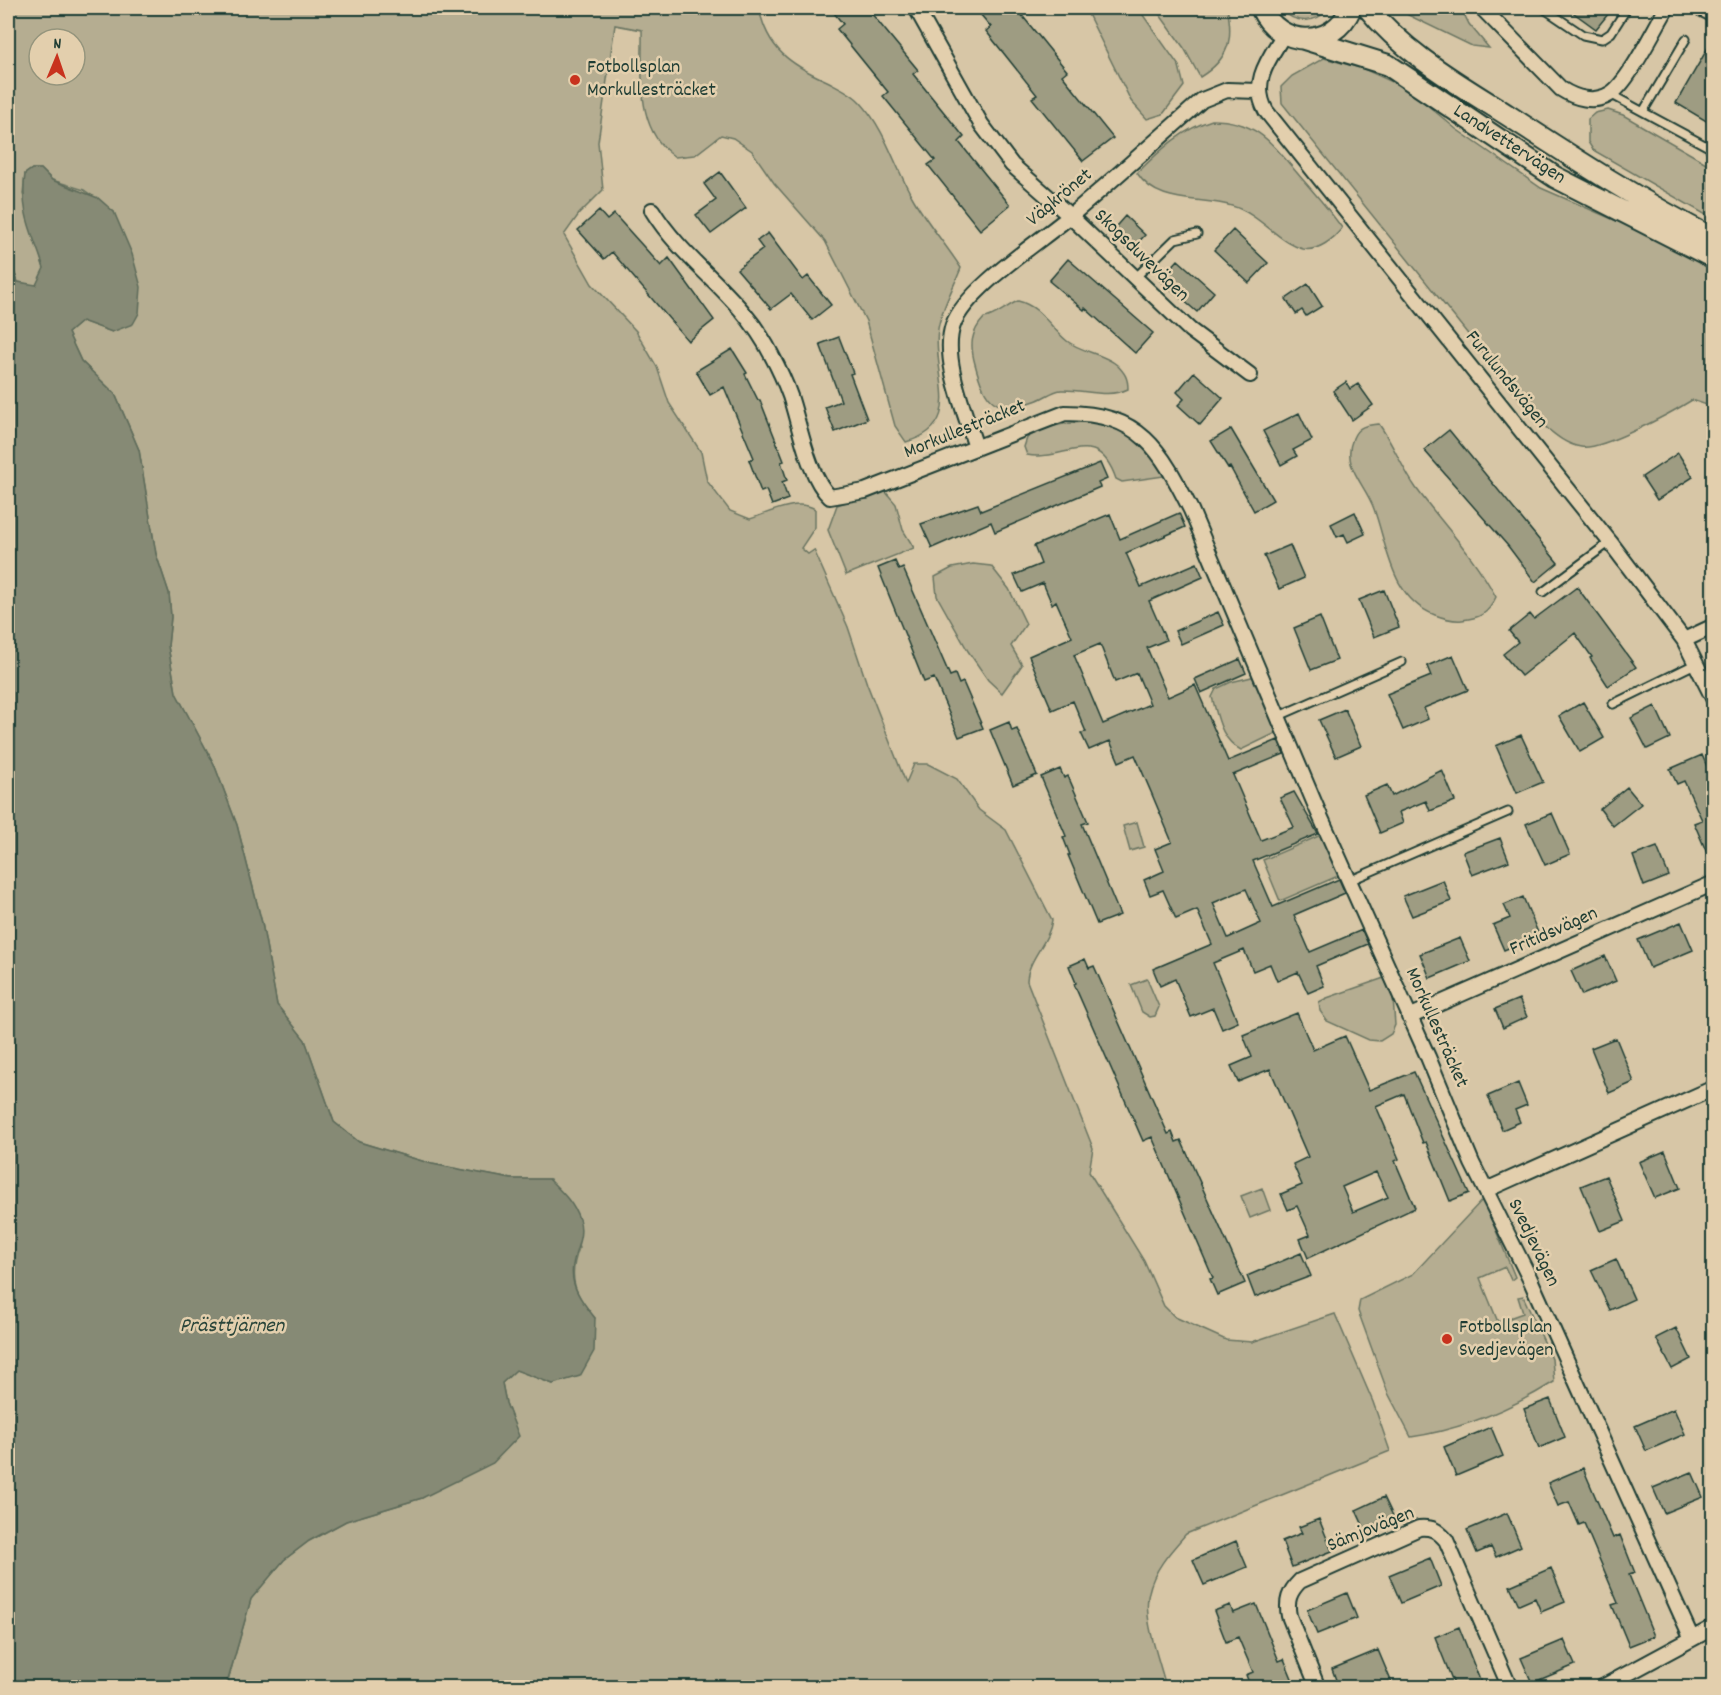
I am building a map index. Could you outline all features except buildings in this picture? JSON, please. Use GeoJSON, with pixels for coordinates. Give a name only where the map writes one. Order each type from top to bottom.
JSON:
{"type":"FeatureCollection","features":[{"type":"Feature","properties":{"kind":"street","name":"Skogsduvevägen"},"geometry":{"type":"LineString","coordinates":[[916,8],[993,141],[1036,189],[1070,216],[1190,330],[1250,375]]}},
{"type":"Feature","properties":{"kind":"street"},"geometry":{"type":"LineString","coordinates":[[1258,91],[1261,74],[1284,34],[1270,25],[1261,8]]}},
{"type":"Feature","properties":{"kind":"street"},"geometry":{"type":"LineString","coordinates":[[1304,39],[1320,37],[1334,30],[1351,8]]}},
{"type":"Feature","properties":{"kind":"street","name":"Landvettervägen"},"geometry":{"type":"LineString","coordinates":[[1368,8],[1390,34],[1441,72],[1534,133],[1713,239]]}},
{"type":"Feature","properties":{"kind":"street"},"geometry":{"type":"LineString","coordinates":[[1482,8],[1561,89],[1573,96],[1586,99],[1610,94],[1627,76],[1667,8]]}},
{"type":"Feature","properties":{"kind":"street"},"geometry":{"type":"LineString","coordinates":[[1700,8],[1713,15]]}},
{"type":"Feature","properties":{"kind":"street","name":"Landvettervägen"},"geometry":{"type":"LineString","coordinates":[[1284,34],[1388,66],[1555,177],[1713,258]]}},
{"type":"Feature","properties":{"kind":"street","name":"Vägkrönet"},"geometry":{"type":"LineString","coordinates":[[976,448],[950,360],[953,326],[961,309],[975,293],[1070,216],[1202,100],[1227,90],[1258,91]]}},
{"type":"Feature","properties":{"kind":"street","name":"Furulundsvägen"},"geometry":{"type":"LineString","coordinates":[[1258,91],[1266,111],[1611,542],[1684,640],[1713,700]]}},
{"type":"Feature","properties":{"kind":"street","name":"Morkullesträcket"},"geometry":{"type":"LineString","coordinates":[[652,210],[667,234],[728,292],[751,321],[771,354],[788,393],[814,473],[822,489],[830,497],[865,491],[1065,413],[1088,413],[1114,418],[1148,439],[1172,470],[1191,510],[1472,1163],[1486,1190]]}},
{"type":"Feature","properties":{"kind":"street"},"geometry":{"type":"LineString","coordinates":[[1684,640],[1713,626]]}},
{"type":"Feature","properties":{"kind":"street","name":"Fritidsvägen"},"geometry":{"type":"LineString","coordinates":[[1409,1017],[1713,883]]}},
{"type":"Feature","properties":{"kind":"street","name":"Svedjevägen"},"geometry":{"type":"LineString","coordinates":[[1692,1639],[1530,1279],[1486,1190],[1713,1088]]}},
{"type":"Feature","properties":{"kind":"street","name":"Sämjovägen"},"geometry":{"type":"LineString","coordinates":[[1318,1688],[1289,1616],[1287,1606],[1293,1588],[1300,1581],[1419,1528],[1428,1527],[1435,1528],[1446,1540],[1510,1688]]}},
{"type":"Feature","properties":{"kind":"street"},"geometry":{"type":"LineString","coordinates":[[1601,1688],[1713,1627]]}},
{"type":"Feature","properties":{"kind":"lane"},"geometry":{"type":"LineString","coordinates":[[1543,8],[1583,34],[1602,39],[1611,33],[1627,8]]}},
{"type":"Feature","properties":{"kind":"lane"},"geometry":{"type":"LineString","coordinates":[[1644,110],[1686,39]]}},
{"type":"Feature","properties":{"kind":"lane"},"geometry":{"type":"LineString","coordinates":[[1610,94],[1623,104],[1644,110],[1713,150]]}},
{"type":"Feature","properties":{"kind":"lane"},"geometry":{"type":"LineString","coordinates":[[1135,278],[1175,239],[1197,234]]}},
{"type":"Feature","properties":{"kind":"lane"},"geometry":{"type":"LineString","coordinates":[[1543,592],[1611,542]]}},
{"type":"Feature","properties":{"kind":"lane"},"geometry":{"type":"LineString","coordinates":[[1279,716],[1402,662]]}},
{"type":"Feature","properties":{"kind":"lane"},"geometry":{"type":"LineString","coordinates":[[1613,704],[1697,663]]}},
{"type":"Feature","properties":{"kind":"lane"},"geometry":{"type":"LineString","coordinates":[[1350,881],[1508,812]]}},
{"type":"Feature","properties":{"kind":"shaded area"},"geometry":{"type":"Polygon","coordinates":[[[8,8],[759,8],[768,34],[782,54],[802,69],[858,99],[878,126],[914,200],[961,268],[938,329],[937,346],[943,396],[942,411],[936,424],[925,434],[906,442],[895,426],[866,321],[825,241],[774,183],[752,151],[733,138],[721,135],[695,155],[675,157],[662,145],[653,132],[644,100],[642,30],[615,25],[598,142],[603,190],[579,214],[564,235],[592,284],[636,331],[657,367],[669,403],[701,452],[707,481],[730,511],[750,519],[791,506],[808,506],[815,509],[815,527],[801,548],[808,554],[814,550],[848,627],[867,684],[906,783],[914,764],[928,764],[957,779],[979,810],[1006,830],[1052,920],[1047,936],[1031,965],[1027,981],[1093,1148],[1089,1172],[1144,1261],[1164,1306],[1175,1317],[1226,1340],[1252,1342],[1335,1314],[1373,1402],[1390,1451],[1186,1534],[1164,1561],[1151,1584],[1147,1602],[1153,1640],[1166,1687],[226,1687],[251,1599],[284,1560],[309,1541],[346,1521],[422,1498],[518,1436],[506,1403],[502,1383],[516,1370],[553,1384],[595,1318],[582,1301],[575,1286],[575,1259],[579,1248],[550,1179],[511,1179],[432,1164],[359,1142],[334,1122],[305,1040],[277,1005],[262,923],[237,825],[214,764],[176,693],[168,646],[171,617],[169,593],[156,554],[139,450],[115,394],[81,361],[68,333],[82,321],[112,332],[120,231],[114,212],[84,190],[52,180],[41,169],[32,169],[25,174],[23,194],[44,269],[36,286],[18,282],[8,256],[8,8]]]}},
{"type":"Feature","properties":{"kind":"shaded area"},"geometry":{"type":"Polygon","coordinates":[[[1085,8],[1138,8],[1179,66],[1184,86],[1163,114],[1147,119],[1131,101],[1085,8]]]}},
{"type":"Feature","properties":{"kind":"shaded area"},"geometry":{"type":"Polygon","coordinates":[[[1155,8],[1227,8],[1230,29],[1227,47],[1210,70],[1200,77],[1184,48],[1155,8]]]}},
{"type":"Feature","properties":{"kind":"shaded area"},"geometry":{"type":"Polygon","coordinates":[[[1280,8],[1330,8],[1312,20],[1298,20],[1280,8]]]}},
{"type":"Feature","properties":{"kind":"shaded area"},"geometry":{"type":"Polygon","coordinates":[[[1405,8],[1461,8],[1469,24],[1489,48],[1472,46],[1408,15],[1405,8]]]}},
{"type":"Feature","properties":{"kind":"shaded area"},"geometry":{"type":"Polygon","coordinates":[[[1324,58],[1364,69],[1408,89],[1456,129],[1541,188],[1713,263],[1713,407],[1692,400],[1637,430],[1591,447],[1568,443],[1537,420],[1282,103],[1281,87],[1292,76],[1324,58]]]}},
{"type":"Feature","properties":{"kind":"shaded area"},"geometry":{"type":"Polygon","coordinates":[[[1608,110],[1623,115],[1713,167],[1713,219],[1593,150],[1588,142],[1588,119],[1595,113],[1608,110]]]}},
{"type":"Feature","properties":{"kind":"shaded area"},"geometry":{"type":"Polygon","coordinates":[[[1212,120],[1243,125],[1265,138],[1328,210],[1342,228],[1339,232],[1319,247],[1303,249],[1286,241],[1242,210],[1220,203],[1180,198],[1156,191],[1137,173],[1180,135],[1212,120]]]}},
{"type":"Feature","properties":{"kind":"shaded area"},"geometry":{"type":"Polygon","coordinates":[[[1018,301],[1033,308],[1073,345],[1106,358],[1117,365],[1126,376],[1128,389],[1112,393],[1061,390],[1021,405],[1001,405],[994,402],[983,388],[979,377],[972,351],[972,340],[984,318],[1018,301]]]}},
{"type":"Feature","properties":{"kind":"shaded area"},"geometry":{"type":"Polygon","coordinates":[[[1097,421],[1144,438],[1171,475],[1122,482],[1116,479],[1108,462],[1099,453],[1090,449],[1041,456],[1027,455],[1024,447],[1027,438],[1035,433],[1061,425],[1097,421]]]}},
{"type":"Feature","properties":{"kind":"shaded area"},"geometry":{"type":"Polygon","coordinates":[[[1379,424],[1416,488],[1468,554],[1496,597],[1483,614],[1459,620],[1438,616],[1420,607],[1400,584],[1393,570],[1374,509],[1356,475],[1350,458],[1350,448],[1357,431],[1366,426],[1379,424]]]}},
{"type":"Feature","properties":{"kind":"shaded area"},"geometry":{"type":"Polygon","coordinates":[[[884,490],[896,504],[903,530],[914,548],[846,575],[828,530],[837,505],[884,490]]]}},
{"type":"Feature","properties":{"kind":"shaded area"},"geometry":{"type":"Polygon","coordinates":[[[973,564],[991,566],[1009,589],[1026,624],[1011,646],[1022,665],[1002,693],[988,680],[968,651],[937,596],[935,577],[952,568],[973,564]]]}},
{"type":"Feature","properties":{"kind":"shaded area"},"geometry":{"type":"Polygon","coordinates":[[[1256,676],[1275,719],[1276,733],[1241,750],[1234,746],[1225,734],[1212,697],[1216,689],[1231,682],[1256,676]]]}},
{"type":"Feature","properties":{"kind":"shaded area"},"geometry":{"type":"Polygon","coordinates":[[[1137,822],[1144,847],[1130,851],[1123,826],[1137,822]]]}},
{"type":"Feature","properties":{"kind":"shaded area"},"geometry":{"type":"Polygon","coordinates":[[[1328,832],[1345,873],[1280,901],[1263,860],[1328,832]]]}},
{"type":"Feature","properties":{"kind":"shaded area"},"geometry":{"type":"Polygon","coordinates":[[[1384,978],[1393,998],[1395,1025],[1391,1034],[1380,1041],[1369,1040],[1327,1021],[1320,1011],[1319,1002],[1384,978]]]}},
{"type":"Feature","properties":{"kind":"shaded area"},"geometry":{"type":"Polygon","coordinates":[[[1147,979],[1159,1007],[1155,1016],[1150,1017],[1142,1012],[1131,985],[1147,979]]]}},
{"type":"Feature","properties":{"kind":"shaded area"},"geometry":{"type":"Polygon","coordinates":[[[1262,1188],[1270,1210],[1250,1218],[1241,1196],[1262,1188]]]}},
{"type":"Feature","properties":{"kind":"shaded area"},"geometry":{"type":"Polygon","coordinates":[[[1483,1199],[1515,1277],[1511,1280],[1505,1267],[1480,1278],[1498,1322],[1523,1313],[1518,1297],[1523,1296],[1552,1359],[1554,1382],[1486,1417],[1449,1429],[1411,1437],[1388,1393],[1358,1311],[1360,1300],[1413,1274],[1483,1199]]]}},
{"type":"Feature","properties":{"kind":"water","name":"Prästtjärnen"},"geometry":{"type":"Polygon","coordinates":[[[32,169],[41,169],[52,180],[98,198],[114,212],[132,254],[141,287],[139,313],[133,324],[112,332],[82,321],[68,333],[81,361],[115,394],[139,450],[156,554],[169,593],[171,617],[168,646],[176,693],[214,764],[237,825],[262,923],[277,1005],[305,1040],[334,1122],[359,1142],[432,1164],[511,1179],[549,1179],[570,1202],[581,1225],[573,1265],[573,1280],[582,1300],[595,1318],[594,1351],[580,1376],[553,1384],[516,1370],[502,1383],[506,1403],[519,1436],[493,1463],[422,1498],[346,1521],[309,1541],[284,1560],[251,1599],[226,1687],[8,1687],[8,256],[18,282],[36,285],[44,268],[28,222],[24,201],[25,174],[32,169]]]}},
{"type":"Feature","properties":{"kind":"place","name":"Fotbollsplan Morkullesträcket"},"geometry":{"type":"Point","coordinates":[575,80]}},
{"type":"Feature","properties":{"kind":"place","name":"Fotbollsplan Svedjevägen"},"geometry":{"type":"Point","coordinates":[1447,1339]}}]}
